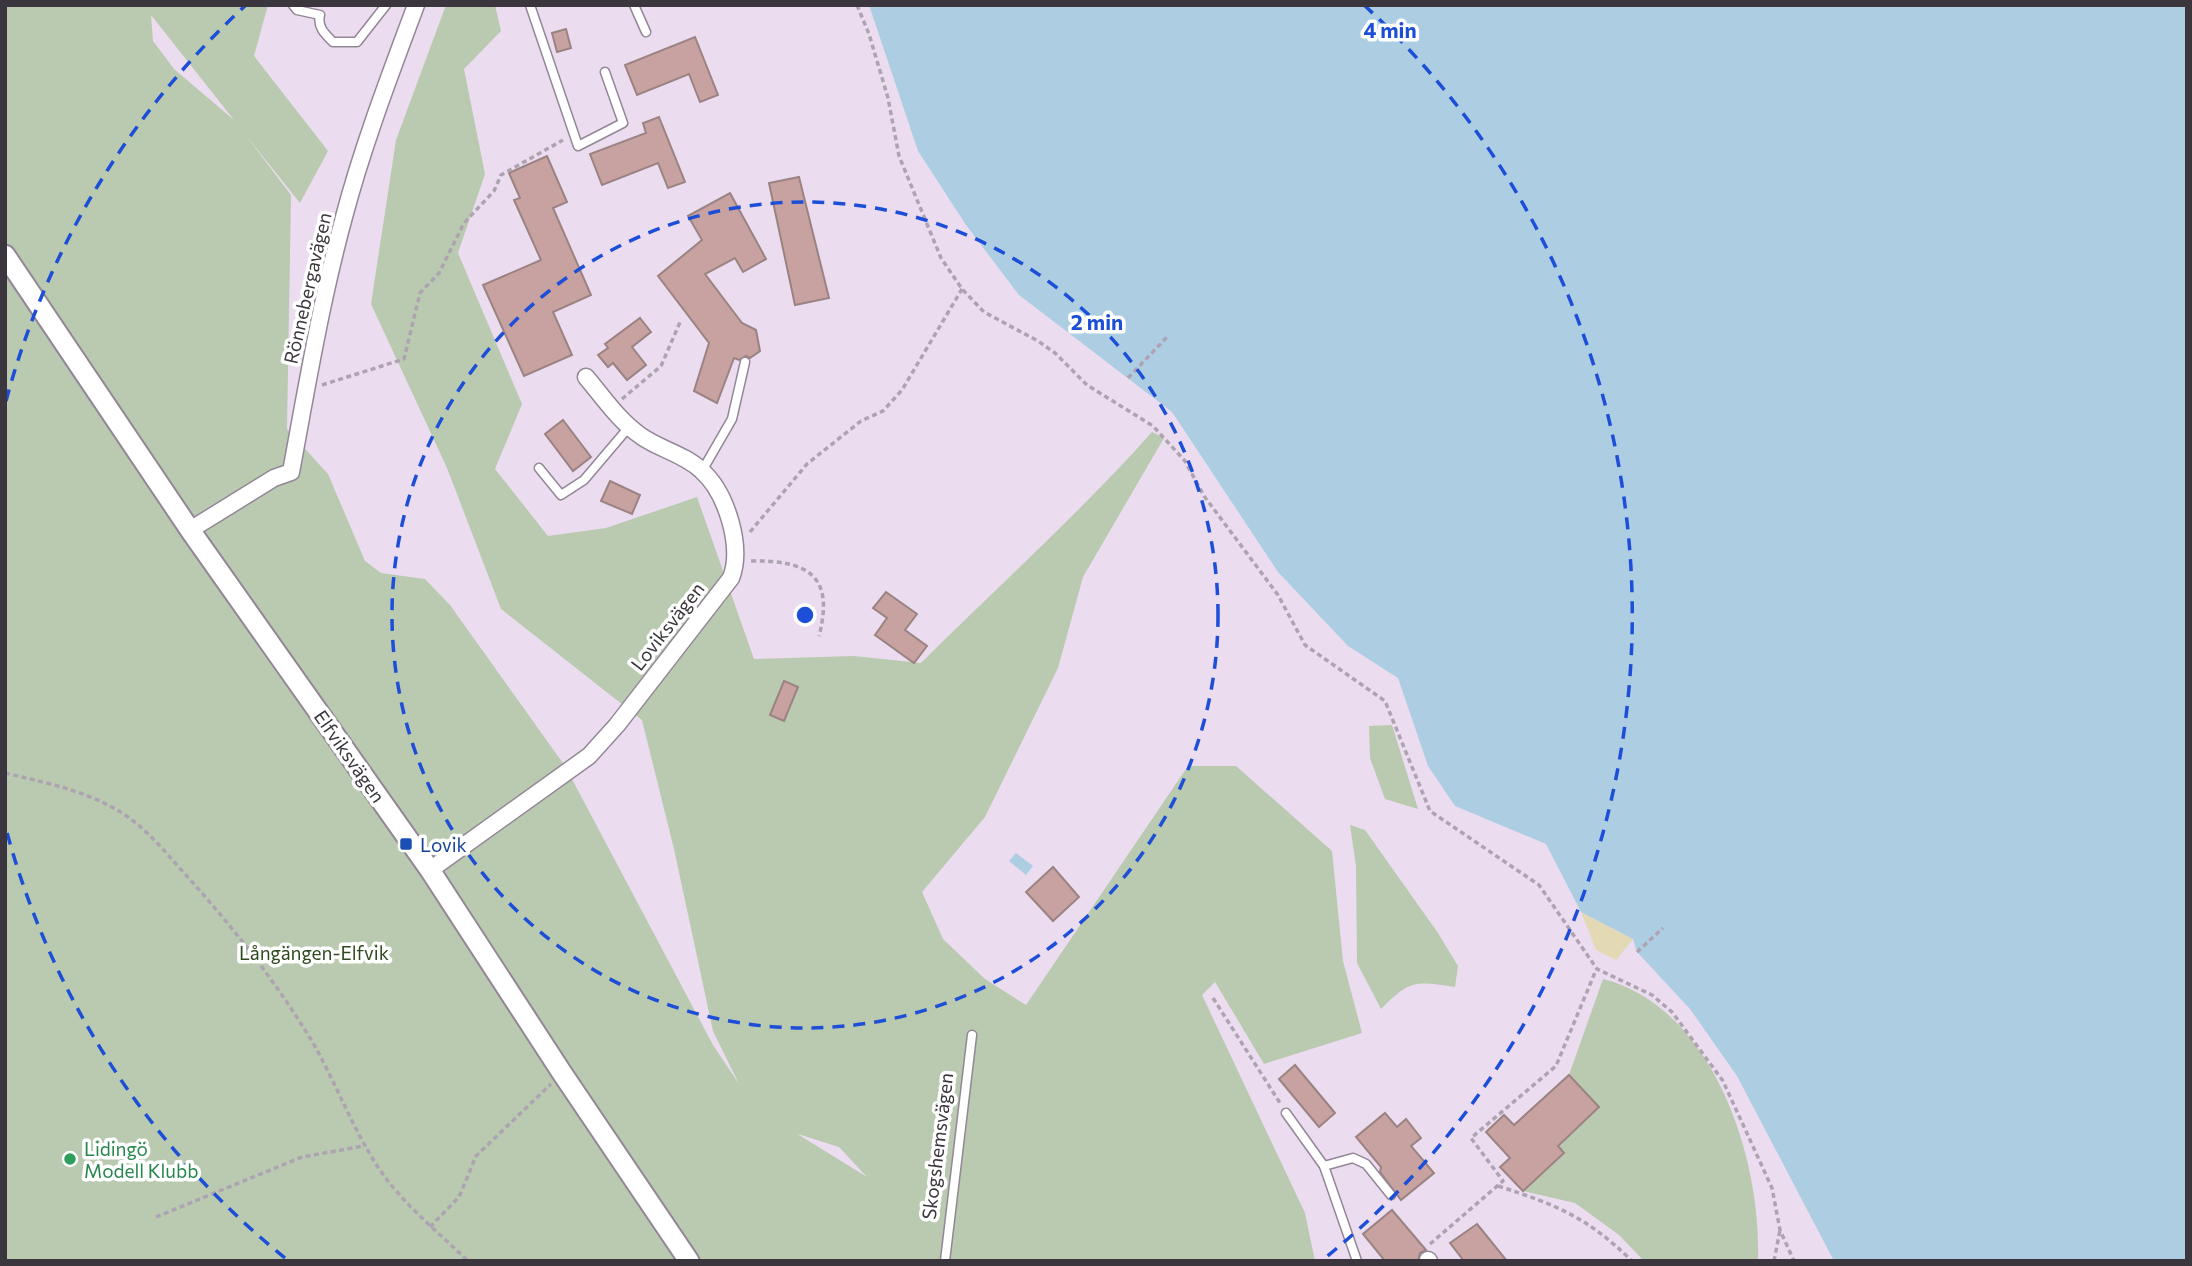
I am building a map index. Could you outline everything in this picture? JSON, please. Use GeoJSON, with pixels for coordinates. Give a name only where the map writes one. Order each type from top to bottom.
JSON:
{"type":"FeatureCollection","features":[{"type":"Feature","properties":{"kind":"street","name":"Rönnebergavägen"},"geometry":{"type":"LineString","coordinates":[[190,530],[274,478],[291,472],[324,298],[344,217],[365,145],[416,5]]}},
{"type":"Feature","properties":{"kind":"street","name":"Elfviksvägen"},"geometry":{"type":"LineString","coordinates":[[5,255],[190,530],[430,870],[689,1261]]}},
{"type":"Feature","properties":{"kind":"street"},"geometry":{"type":"LineString","coordinates":[[586,377],[629,427],[643,438],[670,450],[702,471],[724,506],[737,554]]}},
{"type":"Feature","properties":{"kind":"street","name":"Loviksvägen"},"geometry":{"type":"LineString","coordinates":[[430,870],[589,756],[617,725],[731,578],[737,554]]}},
{"type":"Feature","properties":{"kind":"lane"},"geometry":{"type":"LineString","coordinates":[[293,5],[297,10],[320,15],[318,22],[323,32],[334,43],[357,42],[386,5]]}},
{"type":"Feature","properties":{"kind":"lane"},"geometry":{"type":"LineString","coordinates":[[530,5],[578,146],[623,123],[605,72]]}},
{"type":"Feature","properties":{"kind":"lane"},"geometry":{"type":"LineString","coordinates":[[635,5],[646,32]]}},
{"type":"Feature","properties":{"kind":"lane"},"geometry":{"type":"LineString","coordinates":[[702,471],[732,419],[745,362]]}},
{"type":"Feature","properties":{"kind":"lane"},"geometry":{"type":"LineString","coordinates":[[539,468],[561,495],[584,480],[629,427]]}},
{"type":"Feature","properties":{"kind":"lane","name":"Skogshemsvägen"},"geometry":{"type":"LineString","coordinates":[[945,1261],[972,1035]]}},
{"type":"Feature","properties":{"kind":"lane"},"geometry":{"type":"LineString","coordinates":[[1286,1113],[1324,1166],[1357,1261]]}},
{"type":"Feature","properties":{"kind":"lane"},"geometry":{"type":"LineString","coordinates":[[1324,1166],[1353,1158],[1366,1164],[1391,1195]]}},
{"type":"Feature","properties":{"kind":"path"},"geometry":{"type":"LineString","coordinates":[[857,5],[869,34],[888,98],[899,156],[941,258],[962,289],[984,312],[1055,353],[1087,385],[1153,426],[1185,461],[1204,496],[1278,594],[1305,645],[1385,701],[1430,811],[1539,885],[1597,969],[1653,995],[1672,1012],[1723,1081],[1772,1188],[1780,1230],[1794,1261]]}},
{"type":"Feature","properties":{"kind":"path"},"geometry":{"type":"LineString","coordinates":[[306,390],[404,359],[420,293],[439,273],[464,223],[494,191],[502,175],[574,134]]}},
{"type":"Feature","properties":{"kind":"path"},"geometry":{"type":"LineString","coordinates":[[737,554],[807,464],[861,421],[883,411],[902,390],[962,289]]}},
{"type":"Feature","properties":{"kind":"path"},"geometry":{"type":"LineString","coordinates":[[612,407],[661,366],[681,320]]}},
{"type":"Feature","properties":{"kind":"path"},"geometry":{"type":"LineString","coordinates":[[1128,378],[1168,336]]}},
{"type":"Feature","properties":{"kind":"path"},"geometry":{"type":"LineString","coordinates":[[737,554],[782,560],[804,568],[822,587],[824,618],[819,636]]}},
{"type":"Feature","properties":{"kind":"path"},"geometry":{"type":"LineString","coordinates":[[5,773],[81,793],[123,814],[146,831],[211,903],[278,990],[314,1044],[365,1146],[382,1173],[430,1227],[468,1261]]}},
{"type":"Feature","properties":{"kind":"path"},"geometry":{"type":"LineString","coordinates":[[1637,952],[1663,928]]}},
{"type":"Feature","properties":{"kind":"path"},"geometry":{"type":"LineString","coordinates":[[1428,1260],[1437,1253],[1430,1244],[1503,1181],[1471,1138],[1556,1066],[1597,969]]}},
{"type":"Feature","properties":{"kind":"path"},"geometry":{"type":"LineString","coordinates":[[1213,999],[1286,1113]]}},
{"type":"Feature","properties":{"kind":"path"},"geometry":{"type":"LineString","coordinates":[[430,1227],[459,1197],[476,1156],[562,1073]]}},
{"type":"Feature","properties":{"kind":"path"},"geometry":{"type":"LineString","coordinates":[[156,1217],[302,1157],[365,1146]]}},
{"type":"Feature","properties":{"kind":"path"},"geometry":{"type":"LineString","coordinates":[[1498,1186],[1546,1202],[1585,1220],[1632,1261]]}},
{"type":"Feature","properties":{"kind":"path"},"geometry":{"type":"LineString","coordinates":[[1774,1261],[1780,1230]]}},
{"type":"Feature","properties":{"kind":"green space","name":"Långängen-Elfvik"},"geometry":{"type":"Polygon","coordinates":[[[5,5],[268,5],[254,56],[328,151],[300,203],[244,133],[291,195],[287,429],[328,474],[365,561],[381,573],[425,579],[450,605],[565,766],[713,1045],[739,1084],[713,1031],[674,849],[642,720],[501,609],[447,468],[371,304],[396,140],[446,5],[495,5],[501,31],[464,69],[485,174],[458,253],[522,404],[495,469],[548,536],[606,528],[697,497],[754,659],[854,656],[921,663],[1068,520],[1152,432],[1164,438],[1083,577],[1058,668],[985,817],[922,892],[943,939],[985,979],[1026,1005],[1188,766],[1236,766],[1332,851],[1343,961],[1362,1033],[1264,1064],[1215,982],[1202,995],[1305,1213],[1315,1261],[5,1261],[5,5]],[[151,15],[153,41],[174,69],[234,120],[151,15]],[[799,1135],[867,1177],[839,1147],[799,1135]]]}},
{"type":"Feature","properties":{"kind":"green space"},"geometry":{"type":"Polygon","coordinates":[[[1392,725],[1418,809],[1385,799],[1370,758],[1369,726],[1392,725]]]}},
{"type":"Feature","properties":{"kind":"green space"},"geometry":{"type":"Polygon","coordinates":[[[1350,825],[1365,830],[1438,933],[1458,966],[1455,987],[1414,985],[1399,992],[1381,1009],[1357,963],[1356,866],[1350,825]]]}},
{"type":"Feature","properties":{"kind":"green space"},"geometry":{"type":"Polygon","coordinates":[[[1603,979],[1641,995],[1674,1020],[1701,1053],[1723,1092],[1740,1134],[1751,1177],[1757,1220],[1758,1261],[1644,1261],[1619,1235],[1575,1203],[1523,1191],[1564,1154],[1558,1146],[1599,1108],[1569,1075],[1603,979]]]}},
{"type":"Feature","properties":{"kind":"sand"},"geometry":{"type":"Polygon","coordinates":[[[1581,912],[1633,939],[1616,960],[1596,950],[1581,912]]]}},
{"type":"Feature","properties":{"kind":"water"},"geometry":{"type":"Polygon","coordinates":[[[869,5],[2187,5],[2187,1261],[1834,1261],[1737,1076],[1690,1009],[1637,952],[1633,939],[1581,912],[1546,844],[1455,806],[1428,766],[1398,678],[1348,646],[1278,572],[1172,412],[1019,295],[966,225],[918,151],[869,5]]]}},
{"type":"Feature","properties":{"kind":"water"},"geometry":{"type":"Polygon","coordinates":[[[1016,853],[1033,866],[1026,875],[1009,861],[1016,853]]]}},
{"type":"Feature","properties":{"kind":"building"},"geometry":{"type":"Polygon","coordinates":[[[566,29],[571,48],[557,52],[552,33],[566,29]]]}},
{"type":"Feature","properties":{"kind":"building"},"geometry":{"type":"Polygon","coordinates":[[[695,37],[718,95],[700,102],[689,74],[637,95],[625,65],[695,37]]]}},
{"type":"Feature","properties":{"kind":"building"},"geometry":{"type":"Polygon","coordinates":[[[659,117],[685,182],[668,188],[658,163],[602,185],[590,154],[646,133],[643,123],[659,117]]]}},
{"type":"Feature","properties":{"kind":"building"},"geometry":{"type":"Polygon","coordinates":[[[547,156],[567,202],[553,208],[591,295],[553,312],[572,355],[524,376],[483,285],[541,260],[514,200],[520,198],[509,173],[547,156]]]}},
{"type":"Feature","properties":{"kind":"building"},"geometry":{"type":"Polygon","coordinates":[[[799,177],[829,298],[795,305],[769,183],[799,177]]]}},
{"type":"Feature","properties":{"kind":"building"},"geometry":{"type":"Polygon","coordinates":[[[730,193],[766,259],[743,272],[735,258],[705,274],[742,323],[756,330],[760,351],[750,358],[734,358],[717,403],[694,391],[709,343],[658,276],[702,240],[688,216],[730,193]]]}},
{"type":"Feature","properties":{"kind":"building"},"geometry":{"type":"Polygon","coordinates":[[[640,318],[651,332],[632,347],[646,365],[627,380],[613,363],[608,367],[598,355],[608,348],[605,344],[640,318]]]}},
{"type":"Feature","properties":{"kind":"building"},"geometry":{"type":"Polygon","coordinates":[[[563,420],[591,457],[573,471],[545,434],[563,420]]]}},
{"type":"Feature","properties":{"kind":"building"},"geometry":{"type":"Polygon","coordinates":[[[610,481],[640,495],[632,514],[601,501],[610,481]]]}},
{"type":"Feature","properties":{"kind":"building"},"geometry":{"type":"Polygon","coordinates":[[[886,592],[917,614],[905,630],[927,646],[914,663],[875,635],[887,618],[873,608],[886,592]]]}},
{"type":"Feature","properties":{"kind":"building"},"geometry":{"type":"Polygon","coordinates":[[[784,681],[798,687],[784,721],[770,715],[784,681]]]}},
{"type":"Feature","properties":{"kind":"building"},"geometry":{"type":"Polygon","coordinates":[[[1053,867],[1079,897],[1053,921],[1026,892],[1053,867]]]}},
{"type":"Feature","properties":{"kind":"building"},"geometry":{"type":"Polygon","coordinates":[[[1295,1065],[1335,1113],[1319,1127],[1279,1079],[1295,1065]]]}},
{"type":"Feature","properties":{"kind":"building"},"geometry":{"type":"Polygon","coordinates":[[[1569,1075],[1599,1107],[1558,1146],[1564,1153],[1523,1191],[1500,1167],[1510,1158],[1486,1132],[1504,1115],[1514,1125],[1569,1075]]]}},
{"type":"Feature","properties":{"kind":"building"},"geometry":{"type":"Polygon","coordinates":[[[1385,1113],[1397,1127],[1406,1119],[1421,1138],[1411,1146],[1434,1173],[1401,1200],[1380,1172],[1381,1167],[1356,1137],[1385,1113]]]}},
{"type":"Feature","properties":{"kind":"building"},"geometry":{"type":"Polygon","coordinates":[[[1392,1210],[1426,1250],[1420,1253],[1418,1261],[1385,1261],[1363,1234],[1392,1210]]]}},
{"type":"Feature","properties":{"kind":"building"},"geometry":{"type":"Polygon","coordinates":[[[1477,1224],[1507,1261],[1464,1261],[1450,1243],[1477,1224]]]}},
{"type":"Feature","properties":{"kind":"place","name":"Lovik"},"geometry":{"type":"Point","coordinates":[406,844]}},
{"type":"Feature","properties":{"kind":"place","name":"Lidingö Modell Klubb"},"geometry":{"type":"Point","coordinates":[70,1159]}}]}
